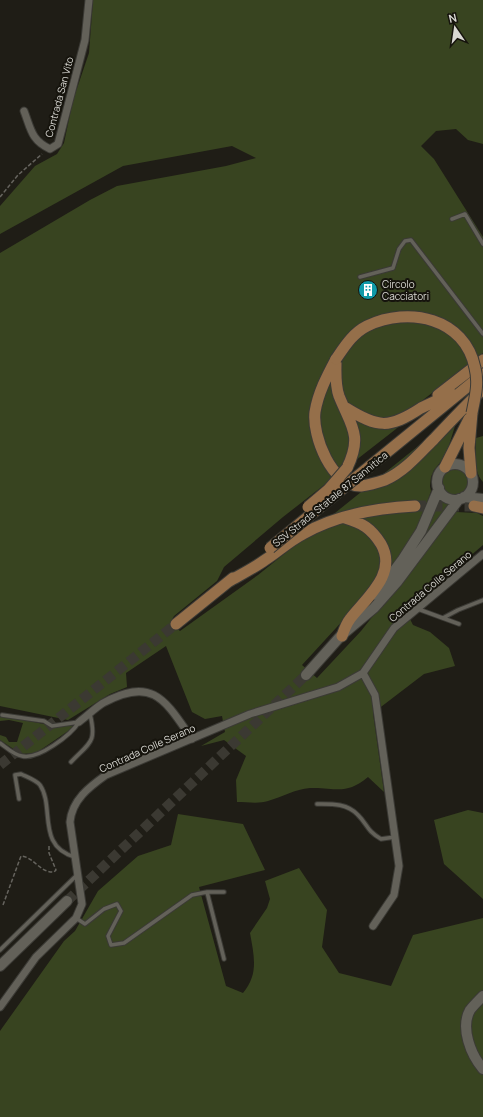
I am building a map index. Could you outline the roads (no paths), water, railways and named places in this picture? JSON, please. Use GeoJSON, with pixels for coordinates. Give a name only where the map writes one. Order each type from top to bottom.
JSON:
{"type":"FeatureCollection","features":[{"type":"Feature","properties":{"kind":"main road"},"geometry":{"type":"LineString","coordinates":[[342,636],[374,608],[397,582],[462,498],[471,491],[472,478],[469,448],[472,414],[477,382],[472,356],[464,341],[451,328],[439,322],[409,316],[390,318],[366,326],[349,340],[336,359],[318,399],[315,414],[317,434],[324,454],[331,467],[348,482],[361,486],[385,480],[404,468],[472,399],[483,389]]}},
{"type":"Feature","properties":{"kind":"main road"},"geometry":{"type":"LineString","coordinates":[[270,548],[299,515],[328,490],[347,468],[353,457],[356,442],[352,424],[346,408],[339,396],[336,383],[336,359]]}},
{"type":"Feature","properties":{"kind":"main road"},"geometry":{"type":"LineString","coordinates":[[422,408],[483,360]]}},
{"type":"Feature","properties":{"kind":"main road","name":"SSV Strada Statale 87 Sannitica"},"geometry":{"type":"LineString","coordinates":[[176,624],[483,374]]}},
{"type":"Feature","properties":{"kind":"main road"},"geometry":{"type":"LineString","coordinates":[[346,408],[362,418],[378,424],[396,423],[422,408],[468,386]]}},
{"type":"Feature","properties":{"kind":"main road"},"geometry":{"type":"LineString","coordinates":[[306,675],[342,636],[403,559],[421,531],[439,488],[439,474],[445,467],[472,414]]}},
{"type":"Feature","properties":{"kind":"main road"},"geometry":{"type":"LineString","coordinates":[[445,467],[457,464],[467,468],[472,478],[483,488]]}},
{"type":"Feature","properties":{"kind":"main road"},"geometry":{"type":"LineString","coordinates":[[439,488],[447,498],[483,499]]}},
{"type":"Feature","properties":{"kind":"main road"},"geometry":{"type":"LineString","coordinates":[[228,582],[265,561],[302,534],[325,523],[344,517],[389,508],[415,506]]}},
{"type":"Feature","properties":{"kind":"main road"},"geometry":{"type":"LineString","coordinates":[[342,636],[349,620],[379,584],[384,574],[386,563],[382,547],[374,532],[362,524],[344,517]]}},
{"type":"Feature","properties":{"kind":"main road"},"geometry":{"type":"LineString","coordinates":[[0,966],[67,901]]}},
{"type":"Feature","properties":{"kind":"main road"},"geometry":{"type":"LineString","coordinates":[[483,996],[470,1011],[466,1032],[474,1058],[483,1069]]}},
{"type":"Feature","properties":{"kind":"street","name":"Contrada San Vito"},"geometry":{"type":"LineString","coordinates":[[24,111],[33,137],[41,144],[50,148],[58,144],[85,40],[89,0]]}},
{"type":"Feature","properties":{"kind":"street","name":"Contrada Colle Serano"},"geometry":{"type":"LineString","coordinates":[[0,1007],[36,957],[76,918],[82,904],[70,822],[71,811],[76,802],[90,787],[106,775],[250,714],[338,687],[363,673],[394,628],[483,554]]}},
{"type":"Feature","properties":{"kind":"street"},"geometry":{"type":"LineString","coordinates":[[363,673],[375,695],[399,866],[394,895],[373,926]]}},
{"type":"Feature","properties":{"kind":"street"},"geometry":{"type":"LineString","coordinates":[[79,722],[102,704],[120,695],[132,690],[148,691],[159,697],[174,714],[192,739]]}},
{"type":"Feature","properties":{"kind":"lane"},"geometry":{"type":"LineString","coordinates":[[452,219],[464,214],[483,244]]}},
{"type":"Feature","properties":{"kind":"lane"},"geometry":{"type":"LineString","coordinates":[[360,277],[393,268],[399,250],[405,241],[411,240],[483,334]]}},
{"type":"Feature","properties":{"kind":"lane"},"geometry":{"type":"LineString","coordinates":[[443,618],[483,600]]}},
{"type":"Feature","properties":{"kind":"lane"},"geometry":{"type":"LineString","coordinates":[[416,609],[459,624]]}},
{"type":"Feature","properties":{"kind":"lane"},"geometry":{"type":"LineString","coordinates":[[71,762],[91,741],[94,731],[90,714]]}},
{"type":"Feature","properties":{"kind":"lane"},"geometry":{"type":"LineString","coordinates":[[2,715],[44,721],[52,726],[79,722]]}},
{"type":"Feature","properties":{"kind":"lane"},"geometry":{"type":"LineString","coordinates":[[0,743],[21,756],[36,755],[74,730],[79,722]]}},
{"type":"Feature","properties":{"kind":"lane"},"geometry":{"type":"LineString","coordinates":[[19,799],[16,775],[21,774],[39,784],[45,795],[48,825],[52,839],[60,849],[76,857]]}},
{"type":"Feature","properties":{"kind":"lane"},"geometry":{"type":"LineString","coordinates":[[317,804],[341,805],[358,814],[370,832],[381,839],[396,837]]}},
{"type":"Feature","properties":{"kind":"lane"},"geometry":{"type":"LineString","coordinates":[[0,950],[78,873]]}},
{"type":"Feature","properties":{"kind":"lane"},"geometry":{"type":"LineString","coordinates":[[76,918],[85,924],[104,909],[117,904],[121,911],[108,936],[111,945],[124,943],[192,895],[206,892],[224,892]]}},
{"type":"Feature","properties":{"kind":"lane"},"geometry":{"type":"LineString","coordinates":[[206,892],[224,960]]}},
{"type":"Feature","properties":{"kind":"tunnel"},"geometry":{"type":"LineString","coordinates":[[415,506],[474,506]]}},
{"type":"Feature","properties":{"kind":"tunnel"},"geometry":{"type":"LineString","coordinates":[[0,765],[176,624]]}},
{"type":"Feature","properties":{"kind":"tunnel"},"geometry":{"type":"LineString","coordinates":[[67,901],[306,675]]}},
{"type":"Feature","properties":{"kind":"place","name":"Circolo Cacciatori"},"geometry":{"type":"Point","coordinates":[368,290]}}]}
